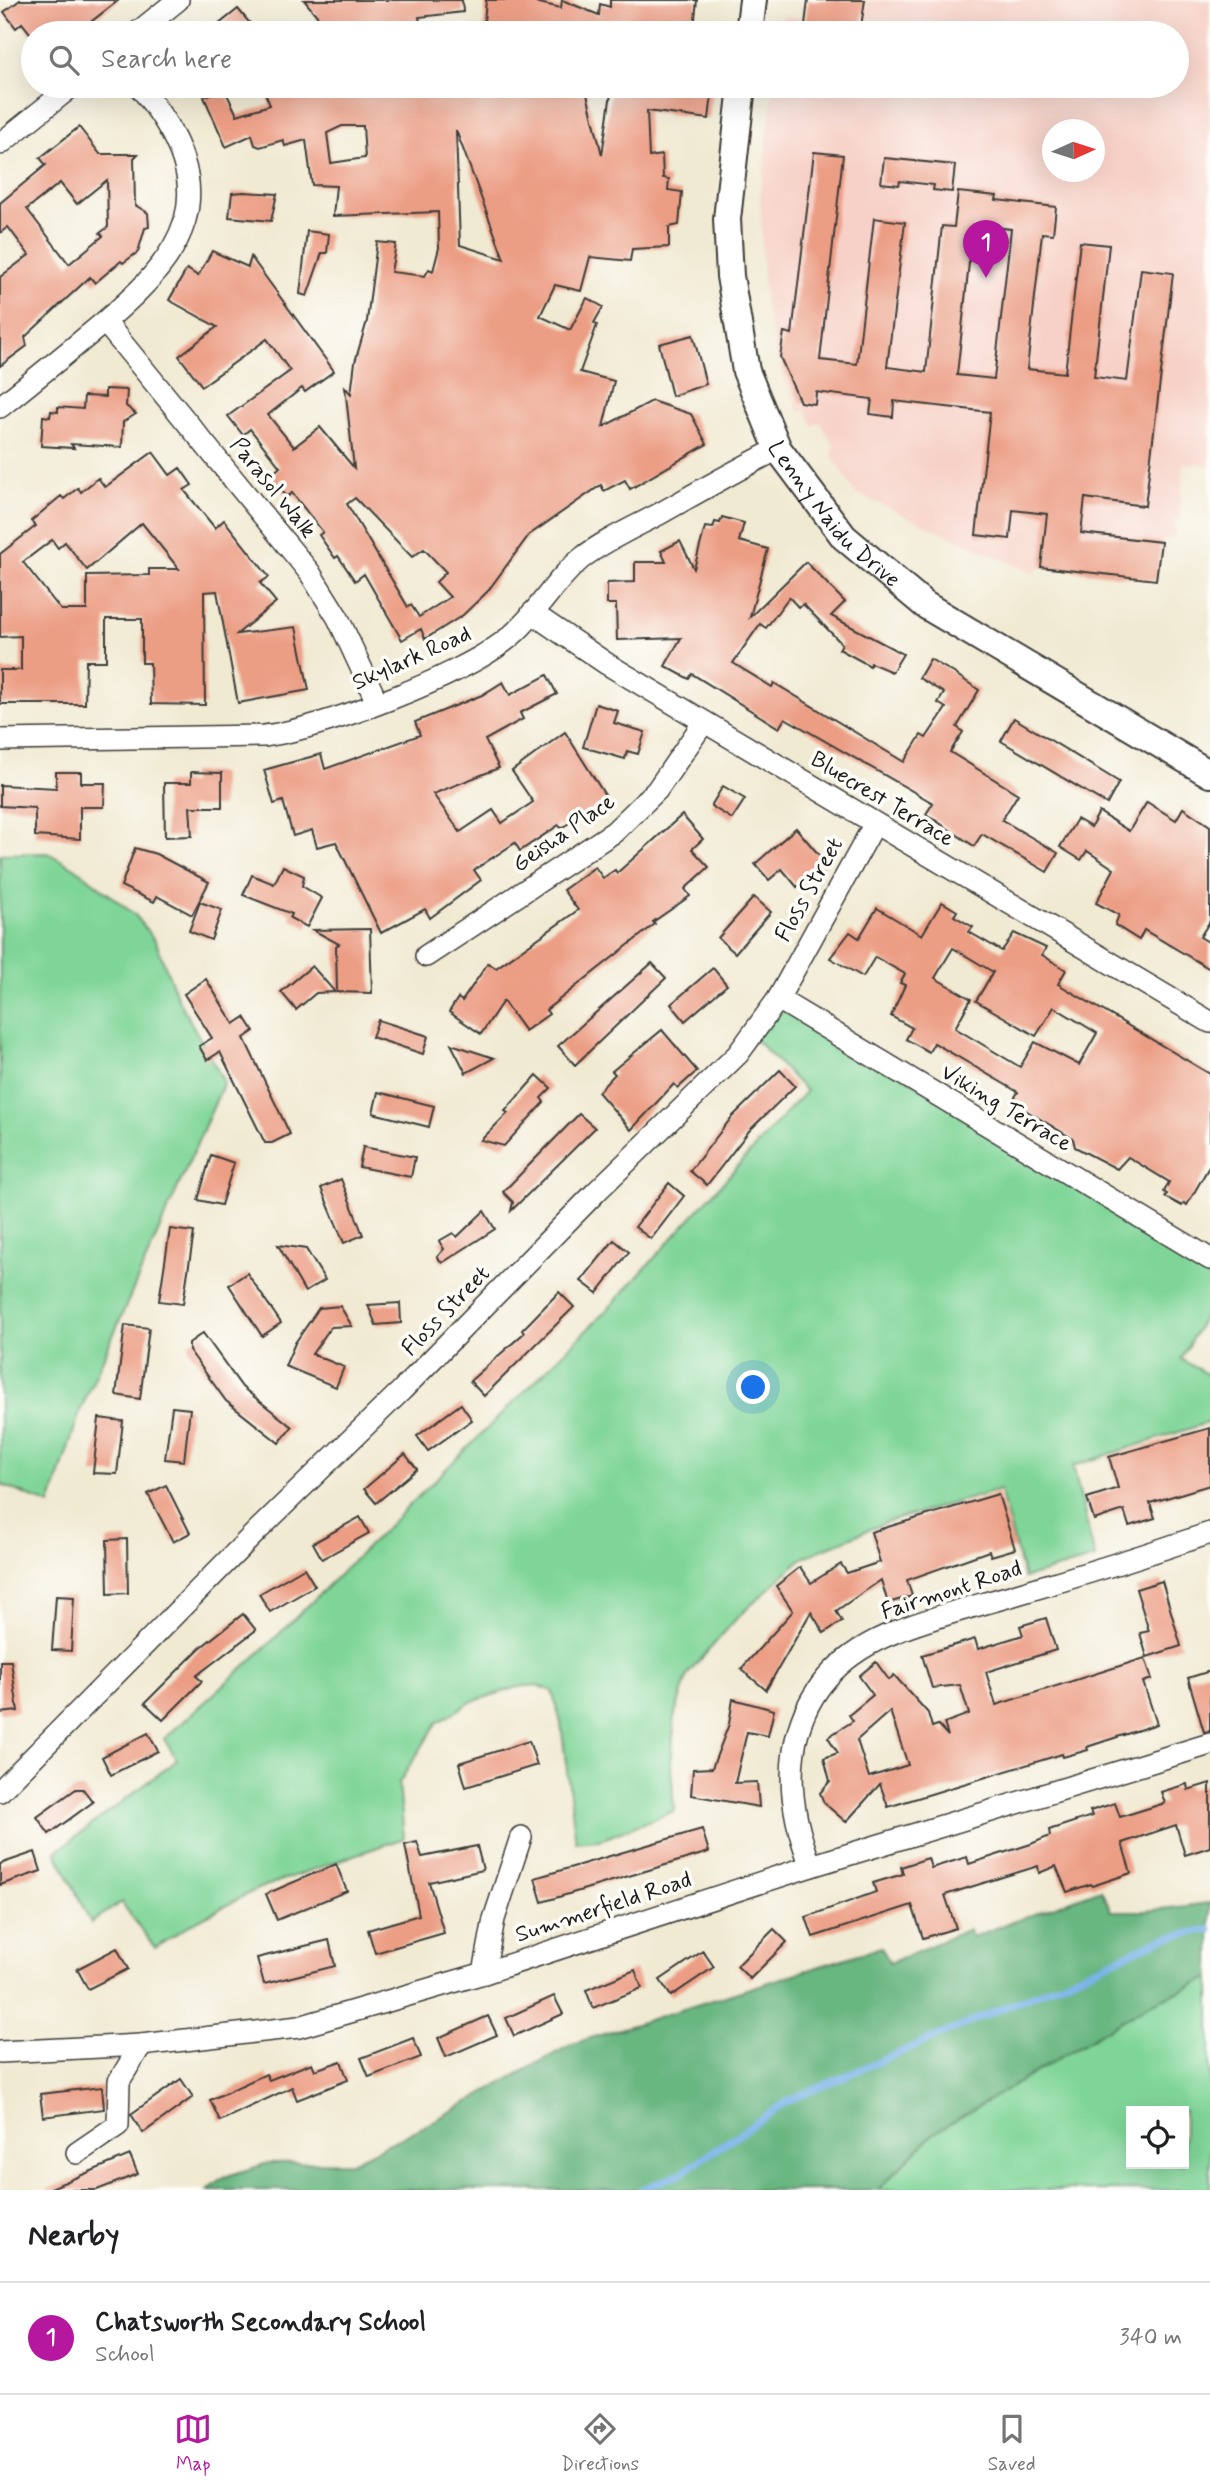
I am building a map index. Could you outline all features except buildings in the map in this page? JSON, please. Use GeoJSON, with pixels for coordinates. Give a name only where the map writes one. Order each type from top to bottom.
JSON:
{"type":"FeatureCollection","features":[{"type":"Feature","properties":{"kind":"street"},"geometry":{"type":"LineString","coordinates":[[151,21],[178,0]]}},
{"type":"Feature","properties":{"kind":"street"},"geometry":{"type":"LineString","coordinates":[[750,21],[753,0]]}},
{"type":"Feature","properties":{"kind":"street"},"geometry":{"type":"LineString","coordinates":[[0,144],[57,98]]}},
{"type":"Feature","properties":{"kind":"street"},"geometry":{"type":"LineString","coordinates":[[0,407],[105,322],[162,268],[183,231],[188,195],[183,157],[163,114],[149,98]]}},
{"type":"Feature","properties":{"kind":"street","name":"Lenny Naidu Drive"},"geometry":{"type":"LineString","coordinates":[[741,98],[727,219],[730,284],[746,371],[778,449],[844,537],[925,604],[1210,775]]}},
{"type":"Feature","properties":{"kind":"street","name":"Parasol Walk"},"geometry":{"type":"LineString","coordinates":[[105,322],[310,573],[338,618],[377,702]]}},
{"type":"Feature","properties":{"kind":"street","name":"Skylark Road"},"geometry":{"type":"LineString","coordinates":[[0,740],[264,736],[295,731],[377,702],[479,658],[507,639],[555,584],[584,557],[778,449]]}},
{"type":"Feature","properties":{"kind":"street","name":"Bluecrest Terrace"},"geometry":{"type":"LineString","coordinates":[[532,613],[607,664],[874,825],[1210,1022]]}},
{"type":"Feature","properties":{"kind":"street","name":"Geisha Place"},"geometry":{"type":"LineString","coordinates":[[426,956],[614,832],[657,790],[704,722]]}},
{"type":"Feature","properties":{"kind":"street","name":"Floss Street"},"geometry":{"type":"LineString","coordinates":[[0,1791],[258,1530],[402,1390],[597,1191],[719,1074],[778,999],[874,825]]}},
{"type":"Feature","properties":{"kind":"street","name":"Viking Terrace"},"geometry":{"type":"LineString","coordinates":[[778,999],[1210,1259]]}},
{"type":"Feature","properties":{"kind":"street","name":"Fairmont Road"},"geometry":{"type":"LineString","coordinates":[[811,1866],[795,1824],[792,1803],[793,1745],[815,1695],[840,1667],[894,1632],[1210,1533]]}},
{"type":"Feature","properties":{"kind":"street","name":"Summerfield Road"},"geometry":{"type":"LineString","coordinates":[[0,2052],[141,2045],[299,2027],[484,1973],[811,1866],[1210,1745]]}},
{"type":"Feature","properties":{"kind":"street"},"geometry":{"type":"LineString","coordinates":[[484,1973],[494,1919],[521,1837]]}},
{"type":"Feature","properties":{"kind":"street"},"geometry":{"type":"LineString","coordinates":[[78,2153],[118,2125],[120,2081],[141,2045]]}},
{"type":"Feature","properties":{"kind":"shaded area"},"geometry":{"type":"Polygon","coordinates":[[[867,0],[1210,0],[1210,466],[1184,463],[1179,519],[1175,519],[1174,536],[1161,542],[1156,580],[1041,567],[1033,573],[855,493],[832,455],[834,446],[820,422],[813,426],[806,410],[799,412],[781,369],[782,362],[778,361],[764,300],[760,198],[772,98],[1189,98],[1189,21],[864,21],[867,0]]]}},
{"type":"Feature","properties":{"kind":"shaded area"},"geometry":{"type":"Polygon","coordinates":[[[783,16],[833,21],[782,21],[783,16]]]}},
{"type":"Feature","properties":{"kind":"green space"},"geometry":{"type":"Polygon","coordinates":[[[48,853],[80,871],[136,916],[156,942],[178,999],[224,1082],[80,1411],[50,1505],[0,1484],[0,854],[48,853]]]}},
{"type":"Feature","properties":{"kind":"green space"},"geometry":{"type":"Polygon","coordinates":[[[778,1000],[1210,1261],[1210,1305],[1181,1359],[1210,1376],[1210,1422],[1073,1466],[1095,1558],[1024,1578],[1000,1490],[887,1522],[802,1558],[736,1619],[688,1674],[675,1714],[671,1763],[674,1811],[600,1840],[576,1842],[561,1723],[552,1691],[537,1685],[518,1687],[471,1702],[437,1723],[399,1783],[404,1838],[257,1889],[191,1924],[155,1948],[121,1902],[91,1923],[56,1852],[177,1760],[164,1739],[268,1645],[609,1308],[806,1091],[754,1038],[778,1000]]]}},
{"type":"Feature","properties":{"kind":"green space"},"geometry":{"type":"Polygon","coordinates":[[[1101,1889],[1111,1911],[1146,1911],[1210,1903],[1210,1978],[1148,2005],[934,2133],[878,2190],[207,2190],[224,2177],[268,2163],[351,2162],[421,2128],[572,2044],[881,1947],[890,1963],[969,1929],[972,1937],[1101,1889]]]}},
{"type":"Feature","properties":{"kind":"green space"},"geometry":{"type":"Polygon","coordinates":[[[1210,1978],[1210,2190],[878,2190],[934,2133],[1148,2005],[1210,1978]]]}},
{"type":"Feature","properties":{"kind":"waterway"},"geometry":{"type":"LineString","coordinates":[[641,2190],[681,2173],[790,2100],[1165,1938],[1210,1929]]}},
{"type":"Feature","properties":{"kind":"place","name":"Chatsworth Secondary School"},"geometry":{"type":"Point","coordinates":[986,278]}}]}
